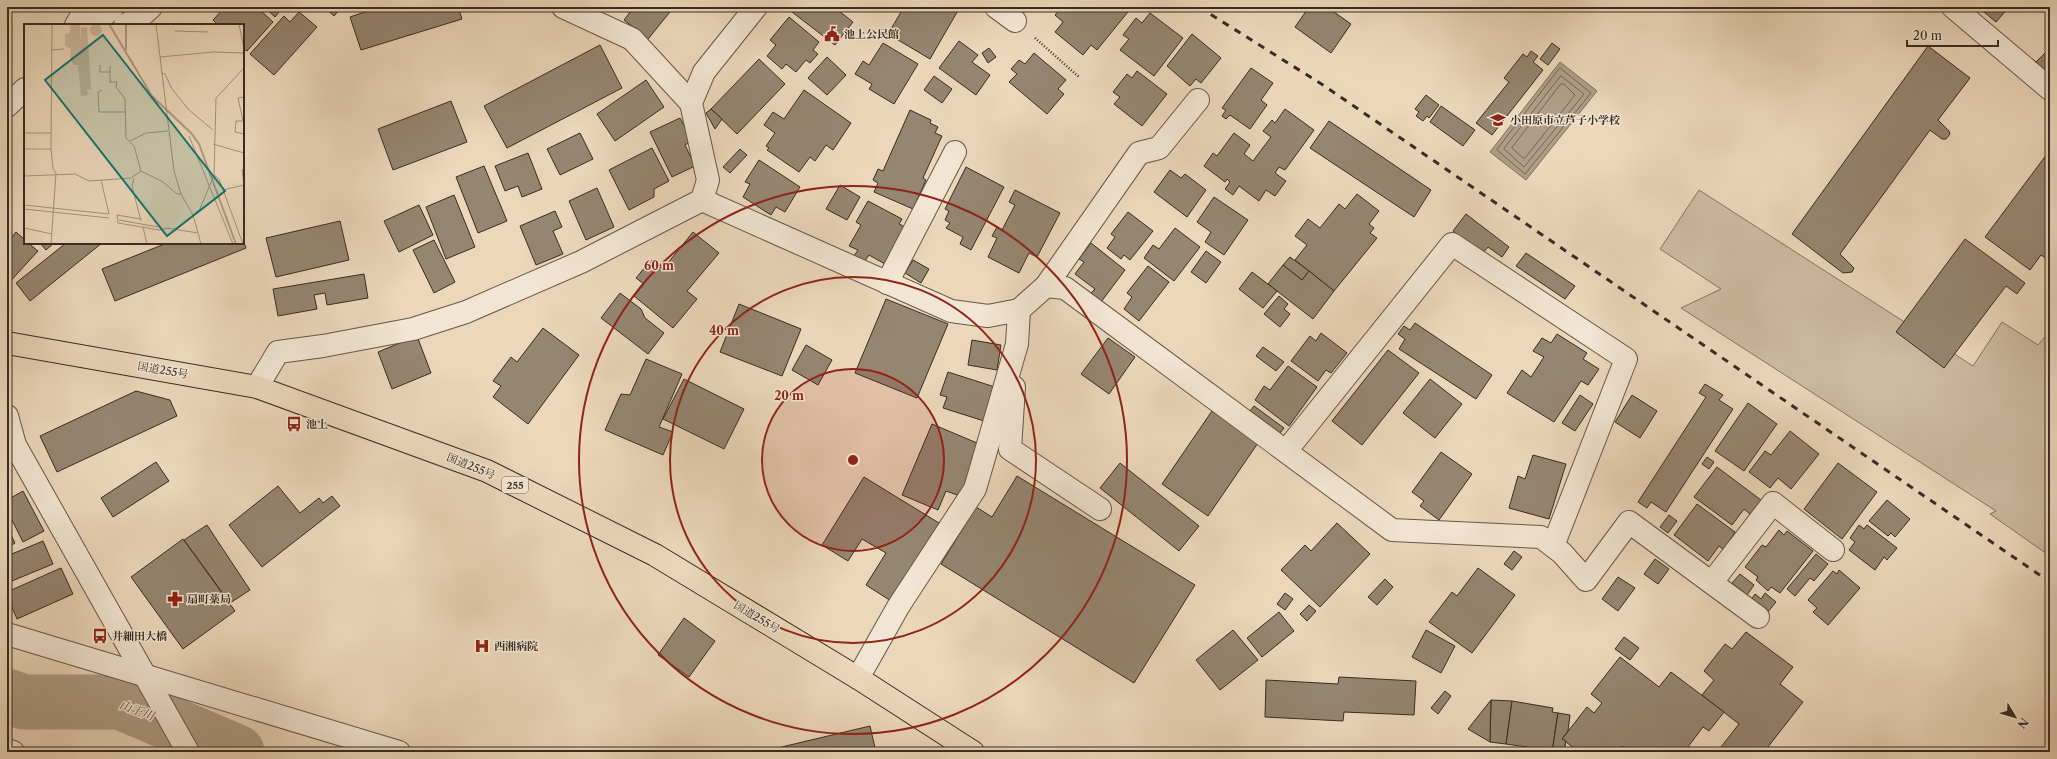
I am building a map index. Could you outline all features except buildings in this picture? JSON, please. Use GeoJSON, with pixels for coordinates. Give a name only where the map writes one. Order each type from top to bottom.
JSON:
{"type":"FeatureCollection","features":[{"type":"Feature","properties":{"kind":"highway","name":"国道255号"},"geometry":{"type":"LineString","coordinates":[[7,343],[257,387],[487,471],[655,555],[858,678],[973,752]]}},
{"type":"Feature","properties":{"kind":"street"},"geometry":{"type":"LineString","coordinates":[[77,24],[87,7]]}},
{"type":"Feature","properties":{"kind":"street"},"geometry":{"type":"LineString","coordinates":[[95,24],[113,7]]}},
{"type":"Feature","properties":{"kind":"street"},"geometry":{"type":"LineString","coordinates":[[127,24],[140,17],[152,7]]}},
{"type":"Feature","properties":{"kind":"street"},"geometry":{"type":"LineString","coordinates":[[257,387],[278,352],[323,346],[413,329],[466,312],[581,262],[702,200],[708,180],[691,103],[632,39],[563,7]]}},
{"type":"Feature","properties":{"kind":"street"},"geometry":{"type":"LineString","coordinates":[[691,103],[704,72],[756,7]]}},
{"type":"Feature","properties":{"kind":"street"},"geometry":{"type":"LineString","coordinates":[[996,7],[1015,21]]}},
{"type":"Feature","properties":{"kind":"street"},"geometry":{"type":"LineString","coordinates":[[1953,7],[2050,89]]}},
{"type":"Feature","properties":{"kind":"street"},"geometry":{"type":"LineString","coordinates":[[7,106],[24,90]]}},
{"type":"Feature","properties":{"kind":"street"},"geometry":{"type":"LineString","coordinates":[[702,200],[951,311],[988,316],[1018,310],[1046,286],[1139,153],[1159,148],[1198,100]]}},
{"type":"Feature","properties":{"kind":"street"},"geometry":{"type":"LineString","coordinates":[[887,283],[955,152]]}},
{"type":"Feature","properties":{"kind":"street"},"geometry":{"type":"LineString","coordinates":[[1286,451],[1452,244],[1626,359],[1558,549]]}},
{"type":"Feature","properties":{"kind":"street"},"geometry":{"type":"LineString","coordinates":[[1046,286],[1065,288],[1392,530],[1541,537],[1558,549],[1586,580],[1629,522],[1758,617]]}},
{"type":"Feature","properties":{"kind":"street"},"geometry":{"type":"LineString","coordinates":[[1018,310],[1010,449],[1100,509]]}},
{"type":"Feature","properties":{"kind":"street"},"geometry":{"type":"LineString","coordinates":[[858,678],[898,607],[975,489],[1017,344]]}},
{"type":"Feature","properties":{"kind":"street"},"geometry":{"type":"LineString","coordinates":[[7,416],[14,445],[188,752]]}},
{"type":"Feature","properties":{"kind":"street"},"geometry":{"type":"LineString","coordinates":[[1712,582],[1773,503],[1833,550]]}},
{"type":"Feature","properties":{"kind":"street"},"geometry":{"type":"LineString","coordinates":[[7,634],[145,678],[399,752]]}},
{"type":"Feature","properties":{"kind":"street"},"geometry":{"type":"LineString","coordinates":[[7,750],[13,752]]}},
{"type":"Feature","properties":{"kind":"path"},"geometry":{"type":"LineString","coordinates":[[1015,21],[1079,77]]}},
{"type":"Feature","properties":{"kind":"shaded area"},"geometry":{"type":"Polygon","coordinates":[[[1699,190],[1973,366],[2002,322],[2038,345],[2050,331],[2050,556],[1990,514],[1996,511],[1681,308],[1721,289],[1660,249],[1699,190]]]}},
{"type":"Feature","properties":{"kind":"water"},"geometry":{"type":"Polygon","coordinates":[[[1560,62],[1597,91],[1526,180],[1490,152],[1560,62]]]}},
{"type":"Feature","properties":{"kind":"waterway","name":"山王川"},"geometry":{"type":"LineString","coordinates":[[7,696],[24,702],[120,702],[237,752]]}},
{"type":"Feature","properties":{"kind":"railway"},"geometry":{"type":"LineString","coordinates":[[1199,7],[1323,85],[2050,582]]}},
{"type":"Feature","properties":{"kind":"place","name":"池上公民館"},"geometry":{"type":"Point","coordinates":[832,34]}},
{"type":"Feature","properties":{"kind":"place","name":"小田原市立芦子小学校"},"geometry":{"type":"Point","coordinates":[1498,120]}},
{"type":"Feature","properties":{"kind":"place","name":"池上"},"geometry":{"type":"Point","coordinates":[294,424]}},
{"type":"Feature","properties":{"kind":"place","name":"扇町薬局"},"geometry":{"type":"Point","coordinates":[175,599]}},
{"type":"Feature","properties":{"kind":"place","name":"井細田大橋"},"geometry":{"type":"Point","coordinates":[100,636]}},
{"type":"Feature","properties":{"kind":"place","name":"西湘病院"},"geometry":{"type":"Point","coordinates":[482,646]}}]}
